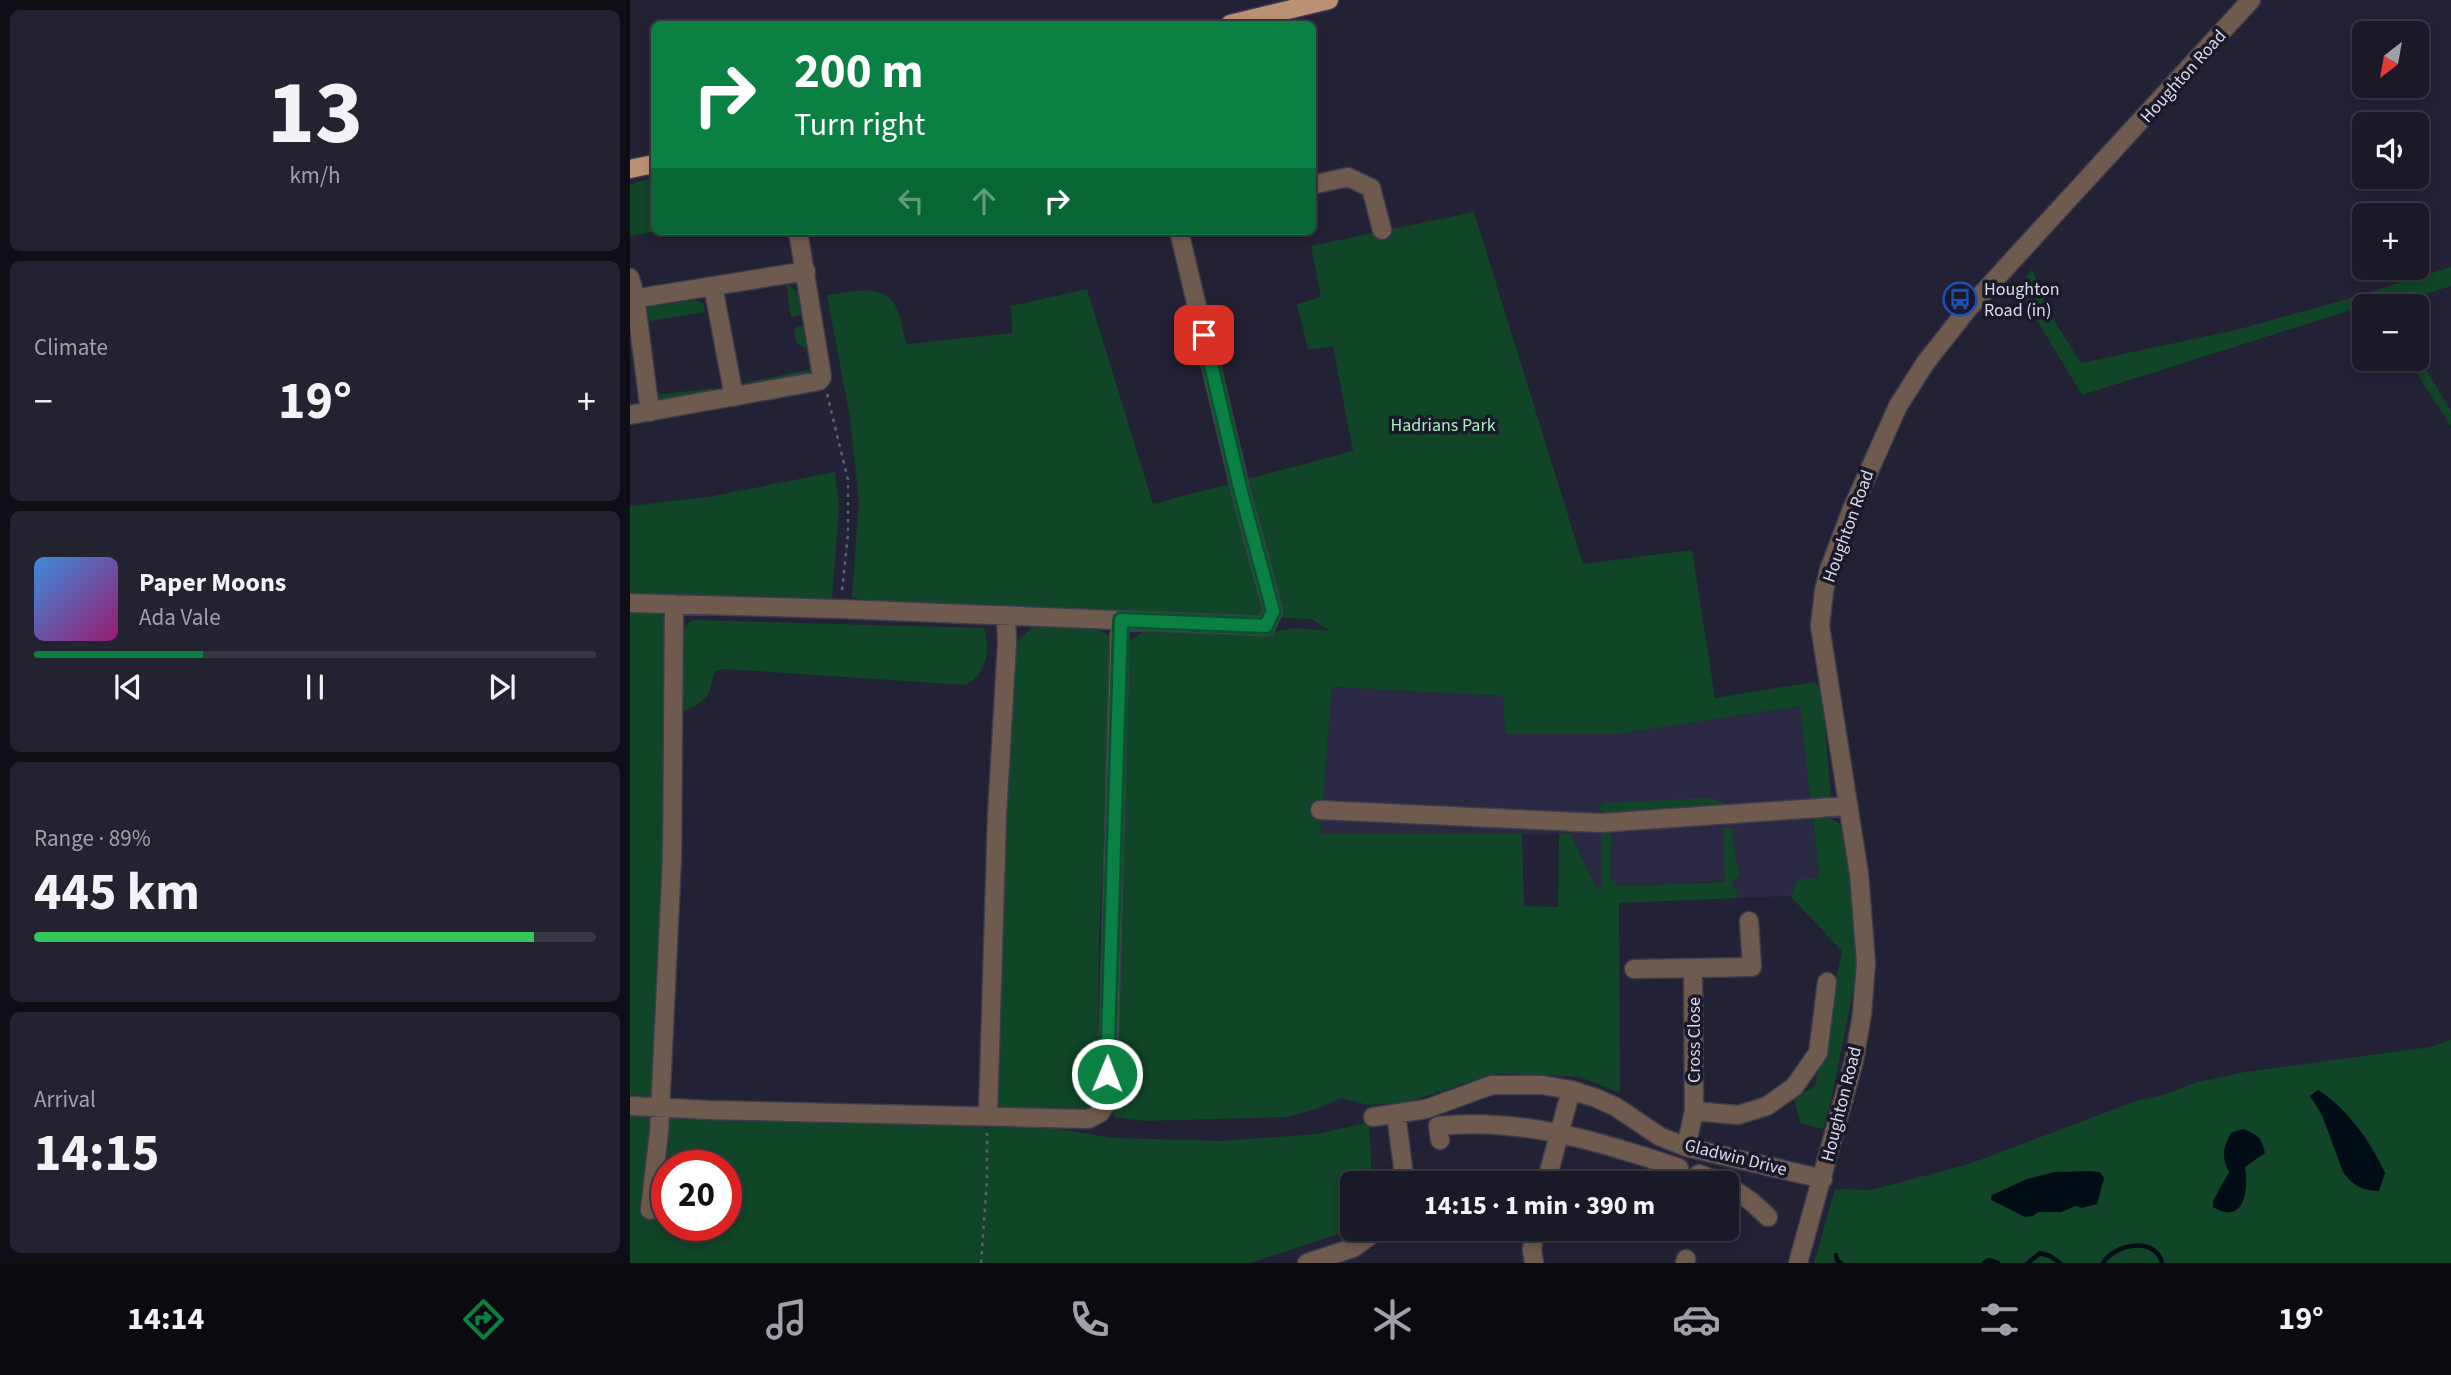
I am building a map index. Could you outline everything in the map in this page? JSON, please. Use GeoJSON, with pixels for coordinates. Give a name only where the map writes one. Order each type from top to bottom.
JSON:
{"type":"FeatureCollection","features":[{"type":"Feature","properties":{"kind":"main road"},"geometry":{"type":"LineString","coordinates":[[1242,21],[1329,0]]}},
{"type":"Feature","properties":{"kind":"main road"},"geometry":{"type":"LineString","coordinates":[[630,169],[651,165]]}},
{"type":"Feature","properties":{"kind":"street","name":"Houghton Road"},"geometry":{"type":"LineString","coordinates":[[1798,1263],[1854,1061],[1862,1014],[1866,963],[1859,874],[1820,625],[1829,570],[1893,415],[1926,362],[1967,310],[2251,0]]}},
{"type":"Feature","properties":{"kind":"street"},"geometry":{"type":"LineString","coordinates":[[1316,184],[1348,177],[1371,188],[1382,230]]}},
{"type":"Feature","properties":{"kind":"street"},"geometry":{"type":"LineString","coordinates":[[630,415],[814,384],[822,377],[800,235]]}},
{"type":"Feature","properties":{"kind":"street"},"geometry":{"type":"LineString","coordinates":[[630,603],[1266,626],[1273,611],[1241,492],[1180,235]]}},
{"type":"Feature","properties":{"kind":"street"},"geometry":{"type":"LineString","coordinates":[[635,296],[806,271]]}},
{"type":"Feature","properties":{"kind":"street"},"geometry":{"type":"LineString","coordinates":[[630,278],[635,296],[650,412]]}},
{"type":"Feature","properties":{"kind":"street"},"geometry":{"type":"LineString","coordinates":[[713,286],[734,397]]}},
{"type":"Feature","properties":{"kind":"street"},"geometry":{"type":"LineString","coordinates":[[650,1210],[659,1132],[672,859],[674,604]]}},
{"type":"Feature","properties":{"kind":"street"},"geometry":{"type":"LineString","coordinates":[[988,1116],[1006,615]]}},
{"type":"Feature","properties":{"kind":"street"},"geometry":{"type":"LineString","coordinates":[[630,1106],[1088,1119],[1100,1113],[1107,1102],[1121,620]]}},
{"type":"Feature","properties":{"kind":"street"},"geometry":{"type":"LineString","coordinates":[[1320,810],[1600,822],[1847,806]]}},
{"type":"Feature","properties":{"kind":"street"},"geometry":{"type":"LineString","coordinates":[[1634,969],[1752,967],[1749,921]]}},
{"type":"Feature","properties":{"kind":"street","name":"Cross Close"},"geometry":{"type":"LineString","coordinates":[[1686,1147],[1695,1111],[1693,970]]}},
{"type":"Feature","properties":{"kind":"street"},"geometry":{"type":"LineString","coordinates":[[1695,1111],[1738,1115],[1766,1106],[1794,1087],[1818,1053],[1827,982]]}},
{"type":"Feature","properties":{"kind":"street","name":"Gladwin Drive"},"geometry":{"type":"LineString","coordinates":[[1373,1117],[1426,1109],[1492,1085],[1542,1085],[1571,1090],[1616,1107],[1659,1136],[1686,1147],[1735,1156],[1823,1179]]}},
{"type":"Feature","properties":{"kind":"street"},"geometry":{"type":"LineString","coordinates":[[1549,1171],[1571,1090]]}},
{"type":"Feature","properties":{"kind":"street"},"geometry":{"type":"LineString","coordinates":[[1396,1114],[1403,1171]]}},
{"type":"Feature","properties":{"kind":"street"},"geometry":{"type":"LineString","coordinates":[[1624,1149],[1635,1119]]}},
{"type":"Feature","properties":{"kind":"street"},"geometry":{"type":"LineString","coordinates":[[1440,1140],[1438,1126],[1491,1124],[1559,1133],[1624,1149],[1679,1168]]}},
{"type":"Feature","properties":{"kind":"street"},"geometry":{"type":"LineString","coordinates":[[1730,1171],[1735,1156]]}},
{"type":"Feature","properties":{"kind":"street"},"geometry":{"type":"LineString","coordinates":[[1739,1193],[1768,1217]]}},
{"type":"Feature","properties":{"kind":"street"},"geometry":{"type":"LineString","coordinates":[[1307,1263],[1353,1248],[1363,1241]]}},
{"type":"Feature","properties":{"kind":"street"},"geometry":{"type":"LineString","coordinates":[[1533,1241],[1534,1263]]}},
{"type":"Feature","properties":{"kind":"path"},"geometry":{"type":"LineString","coordinates":[[822,377],[848,480],[848,534],[841,609]]}},
{"type":"Feature","properties":{"kind":"path"},"geometry":{"type":"LineString","coordinates":[[981,1263],[988,1116]]}},
{"type":"Feature","properties":{"kind":"shaded area"},"geometry":{"type":"Polygon","coordinates":[[[1332,687],[1503,696],[1505,733],[1618,734],[1800,706],[1819,878],[1799,879],[1790,896],[1739,898],[1733,881],[1596,887],[1571,834],[1320,834],[1332,687]]]}},
{"type":"Feature","properties":{"kind":"shaded area"},"geometry":{"type":"Polygon","coordinates":[[[2318,1090],[2339,1106],[2373,1149],[2385,1173],[2379,1191],[2358,1186],[2343,1172],[2322,1115],[2310,1096],[2318,1090]]]}},
{"type":"Feature","properties":{"kind":"shaded area"},"geometry":{"type":"Polygon","coordinates":[[[2243,1129],[2258,1137],[2265,1153],[2245,1167],[2245,1195],[2238,1209],[2223,1212],[2213,1207],[2213,1201],[2229,1172],[2224,1157],[2225,1148],[2231,1133],[2243,1129]]]}},
{"type":"Feature","properties":{"kind":"shaded area"},"geometry":{"type":"Polygon","coordinates":[[[2055,1172],[2100,1172],[2104,1178],[2097,1204],[2082,1208],[2076,1206],[2061,1212],[2038,1212],[2025,1217],[1991,1200],[1992,1195],[2027,1179],[2055,1172]]]}},
{"type":"Feature","properties":{"kind":"green space"},"geometry":{"type":"Polygon","coordinates":[[[651,179],[651,232],[630,236],[630,184],[651,179]]]}},
{"type":"Feature","properties":{"kind":"green space","name":"Hadrians Park"},"geometry":{"type":"Polygon","coordinates":[[[1474,212],[1583,564],[1692,550],[1715,698],[1814,682],[1822,690],[1831,799],[1811,806],[1800,706],[1618,734],[1505,734],[1503,696],[1332,687],[1320,834],[1522,834],[1524,906],[1558,907],[1559,834],[1571,834],[1596,887],[1601,887],[1601,832],[1608,830],[1611,835],[1610,876],[1618,886],[1725,882],[1723,827],[1732,829],[1736,864],[1739,867],[1739,876],[1733,882],[1739,898],[1619,903],[1620,1093],[1580,1077],[1497,1073],[1405,1103],[1368,1105],[1341,1098],[1319,1108],[1287,1117],[1144,1121],[1115,1117],[1112,1109],[1126,657],[1129,642],[1145,630],[1266,633],[1296,628],[1331,631],[1311,619],[867,601],[852,597],[859,501],[850,418],[827,295],[861,290],[886,295],[897,310],[907,344],[1012,333],[1011,306],[1087,289],[1153,504],[1353,451],[1333,346],[1308,350],[1297,304],[1321,297],[1311,246],[1474,212]]]}},
{"type":"Feature","properties":{"kind":"green space"},"geometry":{"type":"Polygon","coordinates":[[[2451,267],[2451,286],[2426,294],[2364,294],[2409,280],[2429,280],[2429,274],[2451,267]]]}},
{"type":"Feature","properties":{"kind":"green space"},"geometry":{"type":"Polygon","coordinates":[[[2032,269],[2050,314],[2081,363],[2236,330],[2351,298],[2352,310],[2082,395],[2018,289],[2032,269]]]}},
{"type":"Feature","properties":{"kind":"green space"},"geometry":{"type":"Polygon","coordinates":[[[786,283],[801,294],[805,314],[791,317],[786,283]]]}},
{"type":"Feature","properties":{"kind":"green space"},"geometry":{"type":"Polygon","coordinates":[[[695,300],[703,303],[705,312],[638,323],[640,312],[647,307],[695,300]]]}},
{"type":"Feature","properties":{"kind":"green space"},"geometry":{"type":"Polygon","coordinates":[[[807,325],[812,353],[796,342],[794,328],[807,325]]]}},
{"type":"Feature","properties":{"kind":"green space"},"geometry":{"type":"Polygon","coordinates":[[[811,369],[806,374],[747,387],[739,384],[811,369]]]}},
{"type":"Feature","properties":{"kind":"green space"},"geometry":{"type":"Polygon","coordinates":[[[2415,371],[2427,371],[2451,411],[2451,426],[2415,371]]]}},
{"type":"Feature","properties":{"kind":"green space"},"geometry":{"type":"Polygon","coordinates":[[[715,388],[714,391],[670,400],[657,399],[654,395],[715,388]]]}},
{"type":"Feature","properties":{"kind":"green space"},"geometry":{"type":"Polygon","coordinates":[[[835,472],[839,507],[832,599],[630,593],[630,506],[708,497],[835,472]]]}},
{"type":"Feature","properties":{"kind":"green space"},"geometry":{"type":"Polygon","coordinates":[[[630,611],[664,614],[666,627],[666,772],[655,1094],[642,1101],[630,1100],[630,611]]]}},
{"type":"Feature","properties":{"kind":"green space"},"geometry":{"type":"Polygon","coordinates":[[[692,620],[984,628],[987,653],[978,675],[965,685],[725,669],[715,671],[708,696],[680,713],[682,629],[692,620]]]}},
{"type":"Feature","properties":{"kind":"green space"},"geometry":{"type":"Polygon","coordinates":[[[1033,626],[1087,627],[1114,640],[1099,938],[1097,1103],[1091,1110],[1003,1110],[997,1101],[1004,808],[1014,645],[1033,626]]]}},
{"type":"Feature","properties":{"kind":"green space"},"geometry":{"type":"Polygon","coordinates":[[[1709,798],[1722,802],[1729,809],[1603,813],[1599,810],[1605,803],[1709,798]]]}},
{"type":"Feature","properties":{"kind":"green space"},"geometry":{"type":"Polygon","coordinates":[[[1829,816],[1842,826],[1860,908],[1856,976],[1823,1129],[1800,1123],[1794,1098],[1815,1086],[1842,951],[1790,896],[1799,879],[1819,878],[1813,818],[1829,816]]]}},
{"type":"Feature","properties":{"kind":"green space"},"geometry":{"type":"Polygon","coordinates":[[[2451,1040],[2451,1263],[1814,1263],[1835,1189],[1871,1190],[1969,1164],[2136,1101],[2160,1096],[2198,1082],[2245,1072],[2430,1047],[2451,1040]]]}},
{"type":"Feature","properties":{"kind":"green space"},"geometry":{"type":"Polygon","coordinates":[[[630,1110],[674,1118],[980,1122],[986,1129],[997,1124],[1042,1126],[1114,1138],[1221,1141],[1318,1134],[1369,1122],[1371,1171],[1340,1171],[1340,1234],[1250,1263],[630,1263],[630,1110]]]}},
{"type":"Feature","properties":{"kind":"waterway"},"geometry":{"type":"LineString","coordinates":[[2103,1263],[2116,1251],[2134,1246],[2152,1249],[2162,1263]]}},
{"type":"Feature","properties":{"kind":"waterway"},"geometry":{"type":"LineString","coordinates":[[2028,1263],[2040,1253],[2060,1263]]}},
{"type":"Feature","properties":{"kind":"waterway"},"geometry":{"type":"LineString","coordinates":[[1836,1255],[1841,1263]]}},
{"type":"Feature","properties":{"kind":"waterway"},"geometry":{"type":"LineString","coordinates":[[1984,1263],[1989,1260],[1998,1263]]}},
{"type":"Feature","properties":{"kind":"place","name":"Houghton Road (in)"},"geometry":{"type":"Point","coordinates":[1960,299]}},
{"type":"Feature","properties":{"kind":"route"},"geometry":{"type":"LineString","coordinates":[[1107,1074],[1121,620],[1266,626],[1273,611],[1241,492],[1204,335]]}}]}
